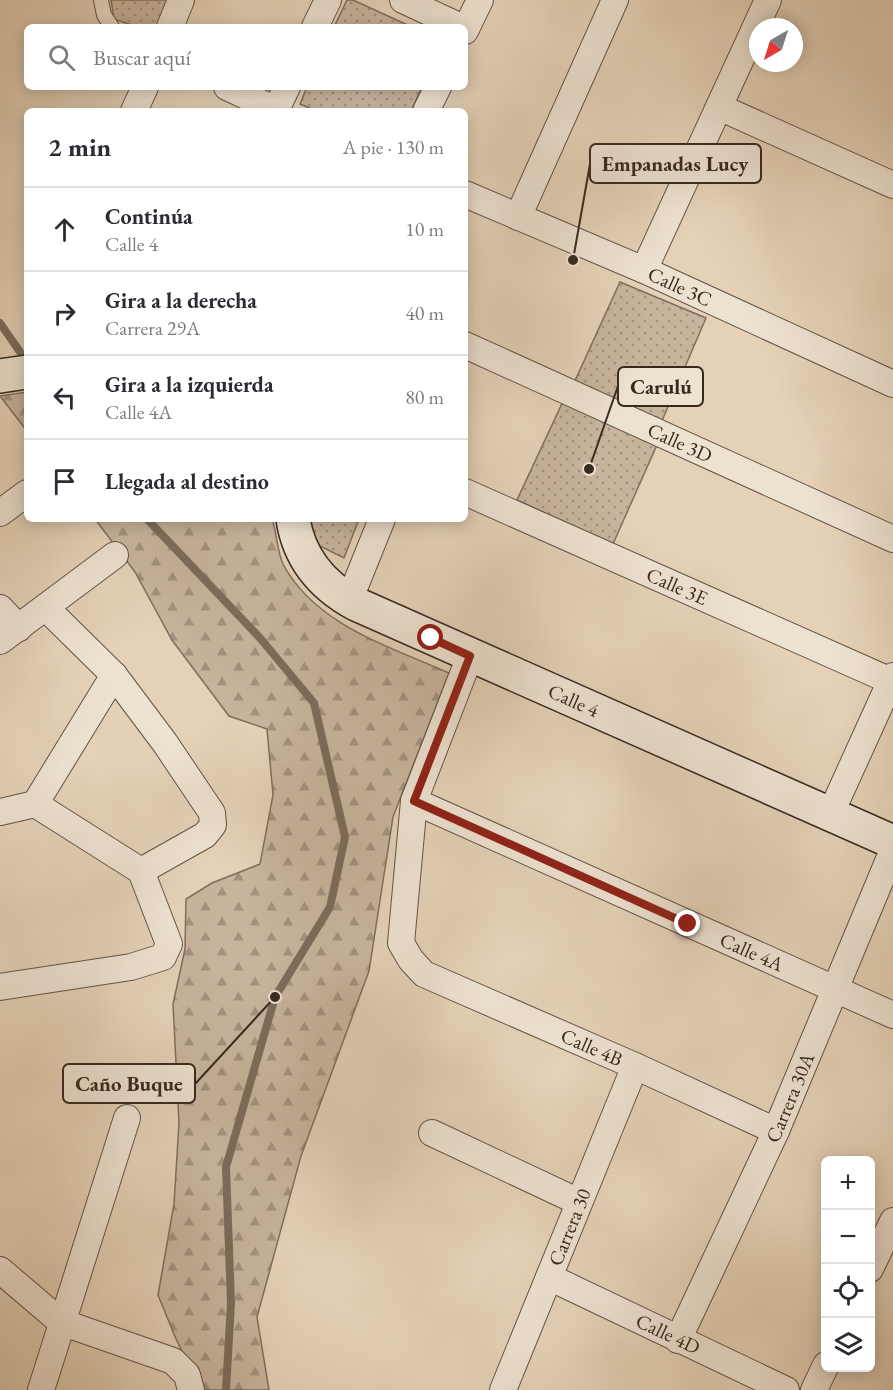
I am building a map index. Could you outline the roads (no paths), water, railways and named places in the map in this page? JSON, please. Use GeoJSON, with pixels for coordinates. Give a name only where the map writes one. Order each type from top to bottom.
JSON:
{"type":"FeatureCollection","features":[{"type":"Feature","properties":{"kind":"street"},"geometry":{"type":"LineString","coordinates":[[171,24],[182,0]]}},
{"type":"Feature","properties":{"kind":"street"},"geometry":{"type":"LineString","coordinates":[[316,24],[328,0]]}},
{"type":"Feature","properties":{"kind":"street"},"geometry":{"type":"LineString","coordinates":[[403,0],[453,24]]}},
{"type":"Feature","properties":{"kind":"street"},"geometry":{"type":"LineString","coordinates":[[467,24],[480,0]]}},
{"type":"Feature","properties":{"kind":"street"},"geometry":{"type":"LineString","coordinates":[[518,217],[615,0]]}},
{"type":"Feature","properties":{"kind":"street"},"geometry":{"type":"LineString","coordinates":[[644,270],[768,0]]}},
{"type":"Feature","properties":{"kind":"street"},"geometry":{"type":"LineString","coordinates":[[135,108],[144,90]]}},
{"type":"Feature","properties":{"kind":"street"},"geometry":{"type":"LineString","coordinates":[[234,90],[271,108]]}},
{"type":"Feature","properties":{"kind":"street"},"geometry":{"type":"LineString","coordinates":[[278,108],[286,90]]}},
{"type":"Feature","properties":{"kind":"street"},"geometry":{"type":"LineString","coordinates":[[428,108],[436,90]]}},
{"type":"Feature","properties":{"kind":"street"},"geometry":{"type":"LineString","coordinates":[[719,107],[893,185]]}},
{"type":"Feature","properties":{"kind":"street","name":"Calle 3C"},"geometry":{"type":"LineString","coordinates":[[468,195],[644,270],[893,384]]}},
{"type":"Feature","properties":{"kind":"street","name":"Calle 3D"},"geometry":{"type":"LineString","coordinates":[[468,346],[893,539]]}},
{"type":"Feature","properties":{"kind":"street"},"geometry":{"type":"LineString","coordinates":[[0,376],[24,372]]}},
{"type":"Feature","properties":{"kind":"street","name":"Calle 3E"},"geometry":{"type":"LineString","coordinates":[[468,493],[892,679]]}},
{"type":"Feature","properties":{"kind":"street"},"geometry":{"type":"LineString","coordinates":[[0,513],[24,495]]}},
{"type":"Feature","properties":{"kind":"street","name":"Calle 4"},"geometry":{"type":"LineString","coordinates":[[294,522],[298,542],[312,567],[324,582],[349,600],[470,656],[893,842]]}},
{"type":"Feature","properties":{"kind":"street"},"geometry":{"type":"LineString","coordinates":[[349,600],[381,522]]}},
{"type":"Feature","properties":{"kind":"street"},"geometry":{"type":"LineString","coordinates":[[0,608],[9,634],[115,555]]}},
{"type":"Feature","properties":{"kind":"street"},"geometry":{"type":"LineString","coordinates":[[46,608],[114,675],[165,743],[212,813],[213,825],[205,835],[141,871]]}},
{"type":"Feature","properties":{"kind":"street"},"geometry":{"type":"LineString","coordinates":[[414,801],[470,656]]}},
{"type":"Feature","properties":{"kind":"street"},"geometry":{"type":"LineString","coordinates":[[35,804],[114,675]]}},
{"type":"Feature","properties":{"kind":"street"},"geometry":{"type":"LineString","coordinates":[[830,815],[892,679]]}},
{"type":"Feature","properties":{"kind":"street","name":"Calle 4B"},"geometry":{"type":"LineString","coordinates":[[414,801],[401,943],[411,960],[424,974],[635,1066],[776,1131]]}},
{"type":"Feature","properties":{"kind":"street","name":"Calle 4A"},"geometry":{"type":"LineString","coordinates":[[414,801],[893,1016]]}},
{"type":"Feature","properties":{"kind":"street"},"geometry":{"type":"LineString","coordinates":[[0,812],[35,804],[141,871],[169,944],[163,957],[131,967],[0,987]]}},
{"type":"Feature","properties":{"kind":"street","name":"Carrera 30A"},"geometry":{"type":"LineString","coordinates":[[678,1340],[776,1131],[893,850]]}},
{"type":"Feature","properties":{"kind":"street","name":"Carrera 30"},"geometry":{"type":"LineString","coordinates":[[503,1390],[635,1066]]}},
{"type":"Feature","properties":{"kind":"street"},"geometry":{"type":"LineString","coordinates":[[41,1390],[127,1118]]}},
{"type":"Feature","properties":{"kind":"street"},"geometry":{"type":"LineString","coordinates":[[432,1133],[579,1202]]}},
{"type":"Feature","properties":{"kind":"street"},"geometry":{"type":"LineString","coordinates":[[872,1264],[893,1221]]}},
{"type":"Feature","properties":{"kind":"street"},"geometry":{"type":"LineString","coordinates":[[0,1270],[61,1322],[173,1360],[187,1375],[191,1390]]}},
{"type":"Feature","properties":{"kind":"street","name":"Calle 4D"},"geometry":{"type":"LineString","coordinates":[[549,1277],[786,1390]]}},
{"type":"Feature","properties":{"kind":"street"},"geometry":{"type":"LineString","coordinates":[[814,1390],[822,1372]]}},
{"type":"Feature","properties":{"kind":"lane"},"geometry":{"type":"LineString","coordinates":[[101,0],[104,15],[110,24]]}},
{"type":"Feature","properties":{"kind":"waterway"},"geometry":{"type":"LineString","coordinates":[[0,323],[24,358]]}},
{"type":"Feature","properties":{"kind":"waterway"},"geometry":{"type":"LineString","coordinates":[[150,522],[260,638],[314,703],[345,837],[330,907],[275,997],[226,1167],[231,1303],[226,1390]]}},
{"type":"Feature","properties":{"kind":"place","name":"Empanadas Lucy"},"geometry":{"type":"Point","coordinates":[573,260]}},
{"type":"Feature","properties":{"kind":"place","name":"Carulú"},"geometry":{"type":"Point","coordinates":[589,469]}},
{"type":"Feature","properties":{"kind":"place","name":"Caño Buque"},"geometry":{"type":"Point","coordinates":[275,997]}}]}
